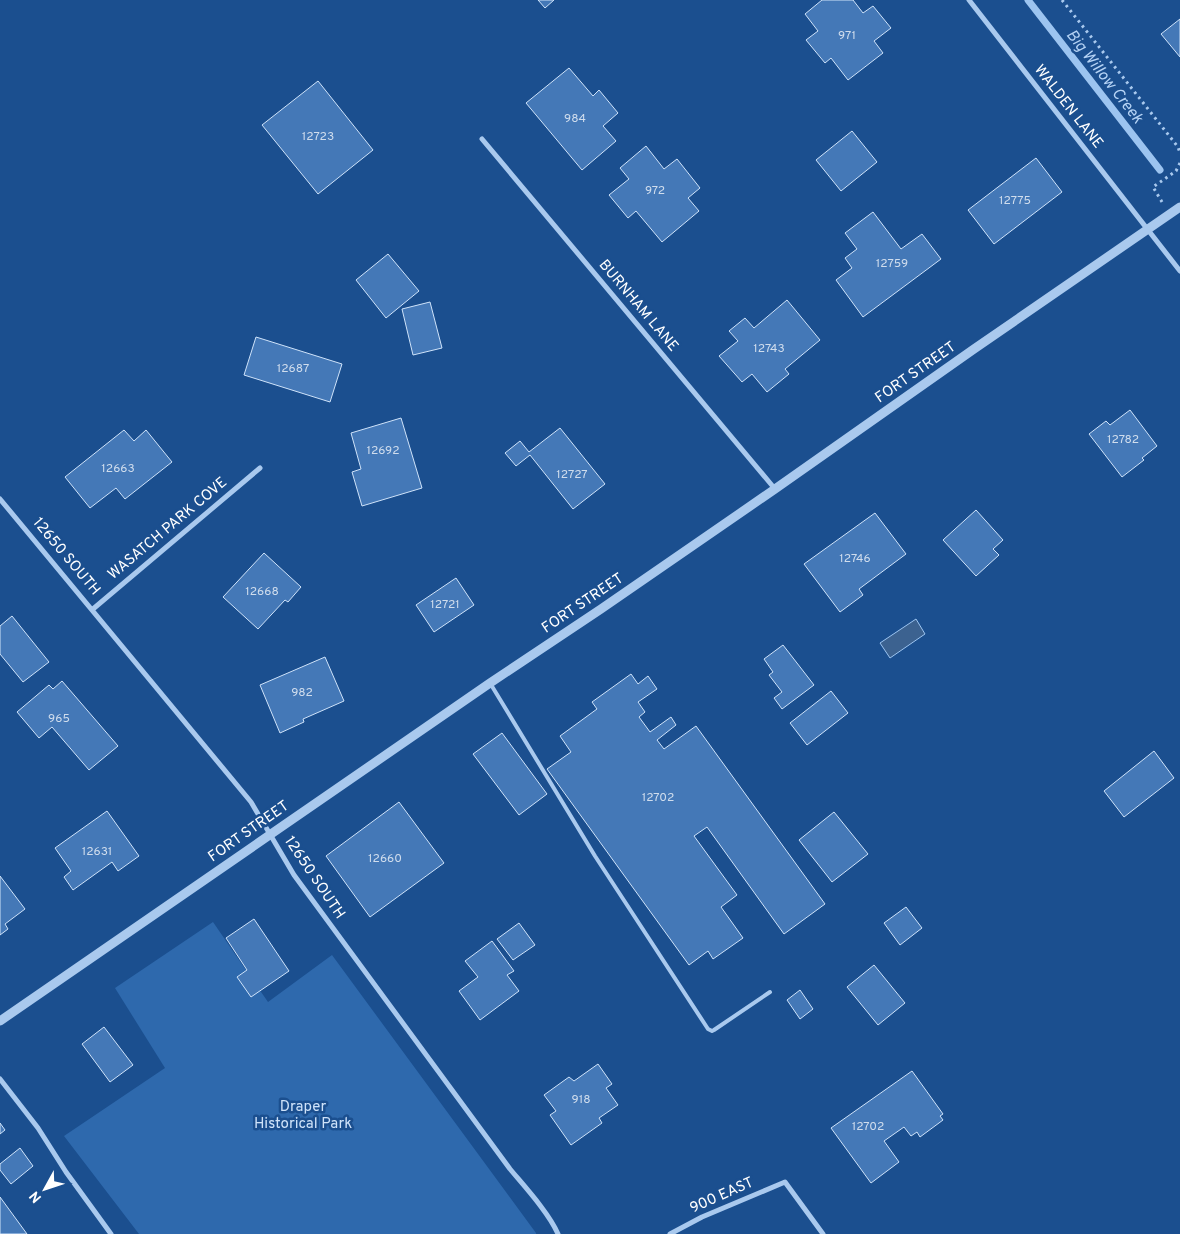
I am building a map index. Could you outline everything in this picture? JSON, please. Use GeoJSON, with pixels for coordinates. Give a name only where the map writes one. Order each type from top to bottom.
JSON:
{"type":"FeatureCollection","features":[{"type":"Feature","properties":{"kind":"street","name":"WALDEN LANE"},"geometry":{"type":"LineString","coordinates":[[969,0],[1180,271]]}},
{"type":"Feature","properties":{"kind":"street","name":"BURNHAM LANE"},"geometry":{"type":"LineString","coordinates":[[482,139],[775,489]]}},
{"type":"Feature","properties":{"kind":"street","name":"FORT STREET"},"geometry":{"type":"LineString","coordinates":[[0,1021],[490,683],[602,609],[1180,207]]}},
{"type":"Feature","properties":{"kind":"street","name":"WASATCH PARK COVE"},"geometry":{"type":"LineString","coordinates":[[93,609],[260,468]]}},
{"type":"Feature","properties":{"kind":"street","name":"12650 SOUTH"},"geometry":{"type":"LineString","coordinates":[[0,499],[252,802],[294,875],[510,1169],[555,1226],[558,1234]]}},
{"type":"Feature","properties":{"kind":"street"},"geometry":{"type":"LineString","coordinates":[[0,1079],[38,1128],[66,1172],[111,1234]]}},
{"type":"Feature","properties":{"kind":"street","name":"900 EAST"},"geometry":{"type":"LineString","coordinates":[[670,1234],[785,1182],[823,1234]]}},
{"type":"Feature","properties":{"kind":"lane"},"geometry":{"type":"LineString","coordinates":[[490,683],[596,856],[708,1029],[714,1030],[770,992]]}},
{"type":"Feature","properties":{"kind":"path"},"geometry":{"type":"LineString","coordinates":[[1062,0],[1178,147],[1180,153]]}},
{"type":"Feature","properties":{"kind":"path"},"geometry":{"type":"LineString","coordinates":[[1155,191],[1153,187],[1176,170],[1180,163]]}},
{"type":"Feature","properties":{"kind":"green space","name":"Draper Historical Park"},"geometry":{"type":"Polygon","coordinates":[[[213,922],[268,1002],[332,955],[536,1234],[139,1234],[64,1136],[165,1068],[115,988],[213,922]]]}},
{"type":"Feature","properties":{"kind":"shaded area"},"geometry":{"type":"Polygon","coordinates":[[[916,619],[925,634],[890,658],[880,643],[916,619]]]}},
{"type":"Feature","properties":{"kind":"building"},"geometry":{"type":"Polygon","coordinates":[[[538,0],[554,0],[545,8],[538,0]]]}},
{"type":"Feature","properties":{"kind":"building"},"geometry":{"type":"Polygon","coordinates":[[[822,0],[853,0],[863,13],[873,6],[891,28],[874,41],[883,53],[848,80],[831,58],[825,63],[806,40],[818,31],[805,14],[822,0]]]}},
{"type":"Feature","properties":{"kind":"building"},"geometry":{"type":"Polygon","coordinates":[[[1180,19],[1180,57],[1161,34],[1180,19]]]}},
{"type":"Feature","properties":{"kind":"building"},"geometry":{"type":"Polygon","coordinates":[[[569,68],[593,96],[599,90],[618,113],[603,126],[616,141],[582,170],[526,103],[569,68]]]}},
{"type":"Feature","properties":{"kind":"building"},"geometry":{"type":"Polygon","coordinates":[[[318,81],[373,150],[318,194],[262,125],[318,81]]]}},
{"type":"Feature","properties":{"kind":"building"},"geometry":{"type":"Polygon","coordinates":[[[852,131],[877,162],[841,191],[816,160],[852,131]]]}},
{"type":"Feature","properties":{"kind":"building"},"geometry":{"type":"Polygon","coordinates":[[[646,146],[664,169],[677,159],[700,188],[688,198],[699,211],[662,242],[636,211],[628,218],[609,195],[629,179],[620,168],[646,146]]]}},
{"type":"Feature","properties":{"kind":"building"},"geometry":{"type":"Polygon","coordinates":[[[1036,158],[1062,192],[994,244],[968,210],[1036,158]]]}},
{"type":"Feature","properties":{"kind":"building"},"geometry":{"type":"Polygon","coordinates":[[[873,212],[901,249],[922,234],[941,259],[863,317],[836,280],[852,268],[845,258],[857,249],[845,233],[873,212]]]}},
{"type":"Feature","properties":{"kind":"building"},"geometry":{"type":"Polygon","coordinates":[[[388,254],[419,291],[386,318],[356,280],[388,254]]]}},
{"type":"Feature","properties":{"kind":"building"},"geometry":{"type":"Polygon","coordinates":[[[787,300],[820,340],[785,369],[789,374],[767,392],[752,374],[742,382],[719,356],[738,341],[729,331],[745,318],[754,328],[787,300]]]}},
{"type":"Feature","properties":{"kind":"building"},"geometry":{"type":"Polygon","coordinates":[[[430,302],[442,348],[413,355],[402,309],[430,302]]]}},
{"type":"Feature","properties":{"kind":"building"},"geometry":{"type":"Polygon","coordinates":[[[256,337],[342,364],[330,402],[244,375],[256,337]]]}},
{"type":"Feature","properties":{"kind":"building"},"geometry":{"type":"Polygon","coordinates":[[[1130,410],[1157,446],[1142,458],[1144,460],[1122,477],[1089,434],[1106,421],[1110,425],[1130,410]]]}},
{"type":"Feature","properties":{"kind":"building"},"geometry":{"type":"Polygon","coordinates":[[[401,418],[422,488],[362,506],[352,472],[361,469],[351,433],[401,418]]]}},
{"type":"Feature","properties":{"kind":"building"},"geometry":{"type":"Polygon","coordinates":[[[560,428],[605,484],[573,509],[530,455],[516,466],[505,453],[520,441],[529,452],[560,428]]]}},
{"type":"Feature","properties":{"kind":"building"},"geometry":{"type":"Polygon","coordinates":[[[124,430],[134,441],[146,430],[172,462],[125,499],[116,488],[90,508],[65,477],[124,430]]]}},
{"type":"Feature","properties":{"kind":"building"},"geometry":{"type":"Polygon","coordinates":[[[976,510],[1003,540],[993,549],[999,555],[976,576],[943,540],[976,510]]]}},
{"type":"Feature","properties":{"kind":"building"},"geometry":{"type":"Polygon","coordinates":[[[875,513],[906,554],[859,589],[863,595],[840,612],[804,564],[875,513]]]}},
{"type":"Feature","properties":{"kind":"building"},"geometry":{"type":"Polygon","coordinates":[[[264,553],[301,587],[288,602],[285,600],[258,629],[223,597],[264,553]]]}},
{"type":"Feature","properties":{"kind":"building"},"geometry":{"type":"Polygon","coordinates":[[[456,578],[474,605],[434,632],[416,605],[456,578]]]}},
{"type":"Feature","properties":{"kind":"building"},"geometry":{"type":"Polygon","coordinates":[[[12,616],[49,662],[23,682],[0,654],[0,626],[12,616]]]}},
{"type":"Feature","properties":{"kind":"building"},"geometry":{"type":"Polygon","coordinates":[[[783,645],[814,685],[782,709],[774,698],[782,692],[769,675],[773,672],[764,659],[783,645]]]}},
{"type":"Feature","properties":{"kind":"building"},"geometry":{"type":"Polygon","coordinates":[[[325,657],[344,701],[303,719],[304,722],[280,733],[260,685],[325,657]]]}},
{"type":"Feature","properties":{"kind":"building"},"geometry":{"type":"Polygon","coordinates":[[[631,674],[638,684],[648,676],[657,689],[638,702],[645,712],[639,717],[650,732],[671,717],[676,725],[657,740],[664,749],[696,726],[825,904],[784,934],[707,827],[694,836],[737,895],[721,907],[743,938],[713,959],[708,951],[689,965],[547,769],[571,752],[560,736],[597,709],[592,702],[631,674]]]}},
{"type":"Feature","properties":{"kind":"building"},"geometry":{"type":"Polygon","coordinates":[[[62,681],[118,746],[89,770],[52,727],[39,738],[17,712],[49,685],[53,689],[62,681]]]}},
{"type":"Feature","properties":{"kind":"building"},"geometry":{"type":"Polygon","coordinates":[[[831,691],[848,713],[807,745],[790,723],[831,691]]]}},
{"type":"Feature","properties":{"kind":"building"},"geometry":{"type":"Polygon","coordinates":[[[502,733],[547,794],[519,815],[473,754],[502,733]]]}},
{"type":"Feature","properties":{"kind":"building"},"geometry":{"type":"Polygon","coordinates":[[[1154,751],[1174,778],[1124,817],[1104,791],[1154,751]]]}},
{"type":"Feature","properties":{"kind":"building"},"geometry":{"type":"Polygon","coordinates":[[[399,802],[444,863],[370,917],[326,856],[399,802]]]}},
{"type":"Feature","properties":{"kind":"building"},"geometry":{"type":"Polygon","coordinates":[[[107,811],[139,856],[118,871],[112,862],[73,890],[64,877],[71,871],[55,848],[107,811]]]}},
{"type":"Feature","properties":{"kind":"building"},"geometry":{"type":"Polygon","coordinates":[[[834,812],[868,854],[832,882],[799,840],[834,812]]]}},
{"type":"Feature","properties":{"kind":"building"},"geometry":{"type":"Polygon","coordinates":[[[0,876],[25,909],[5,924],[8,929],[0,935],[0,876]]]}},
{"type":"Feature","properties":{"kind":"building"},"geometry":{"type":"Polygon","coordinates":[[[906,907],[922,928],[900,945],[884,923],[906,907]]]}},
{"type":"Feature","properties":{"kind":"building"},"geometry":{"type":"Polygon","coordinates":[[[254,919],[289,971],[251,997],[237,977],[247,970],[226,938],[254,919]]]}},
{"type":"Feature","properties":{"kind":"building"},"geometry":{"type":"Polygon","coordinates":[[[519,923],[535,945],[513,960],[497,939],[519,923]]]}},
{"type":"Feature","properties":{"kind":"building"},"geometry":{"type":"Polygon","coordinates":[[[492,941],[514,971],[507,975],[519,991],[480,1020],[459,991],[478,977],[465,961],[492,941]]]}},
{"type":"Feature","properties":{"kind":"building"},"geometry":{"type":"Polygon","coordinates":[[[874,965],[905,1003],[878,1025],[847,987],[874,965]]]}},
{"type":"Feature","properties":{"kind":"building"},"geometry":{"type":"Polygon","coordinates":[[[800,990],[813,1009],[800,1019],[787,1000],[800,990]]]}},
{"type":"Feature","properties":{"kind":"building"},"geometry":{"type":"Polygon","coordinates":[[[104,1027],[133,1065],[110,1082],[82,1044],[104,1027]]]}},
{"type":"Feature","properties":{"kind":"building"},"geometry":{"type":"Polygon","coordinates":[[[598,1064],[612,1084],[606,1088],[618,1105],[599,1118],[602,1123],[571,1145],[550,1115],[556,1111],[544,1095],[569,1077],[574,1081],[598,1064]]]}},
{"type":"Feature","properties":{"kind":"building"},"geometry":{"type":"Polygon","coordinates":[[[912,1071],[943,1114],[940,1116],[943,1120],[920,1137],[917,1132],[911,1136],[904,1127],[884,1141],[899,1162],[871,1183],[831,1128],[912,1071]]]}},
{"type":"Feature","properties":{"kind":"building"},"geometry":{"type":"Polygon","coordinates":[[[0,1123],[5,1130],[0,1134],[0,1123]]]}},
{"type":"Feature","properties":{"kind":"building"},"geometry":{"type":"Polygon","coordinates":[[[20,1148],[33,1166],[11,1184],[0,1170],[0,1164],[20,1148]]]}},
{"type":"Feature","properties":{"kind":"building"},"geometry":{"type":"Polygon","coordinates":[[[0,1197],[27,1234],[0,1234],[0,1197]]]}},
{"type":"Feature","properties":{"kind":"waterway","name":"Big Willow Creek"},"geometry":{"type":"LineString","coordinates":[[1028,0],[1160,170]]}}]}
